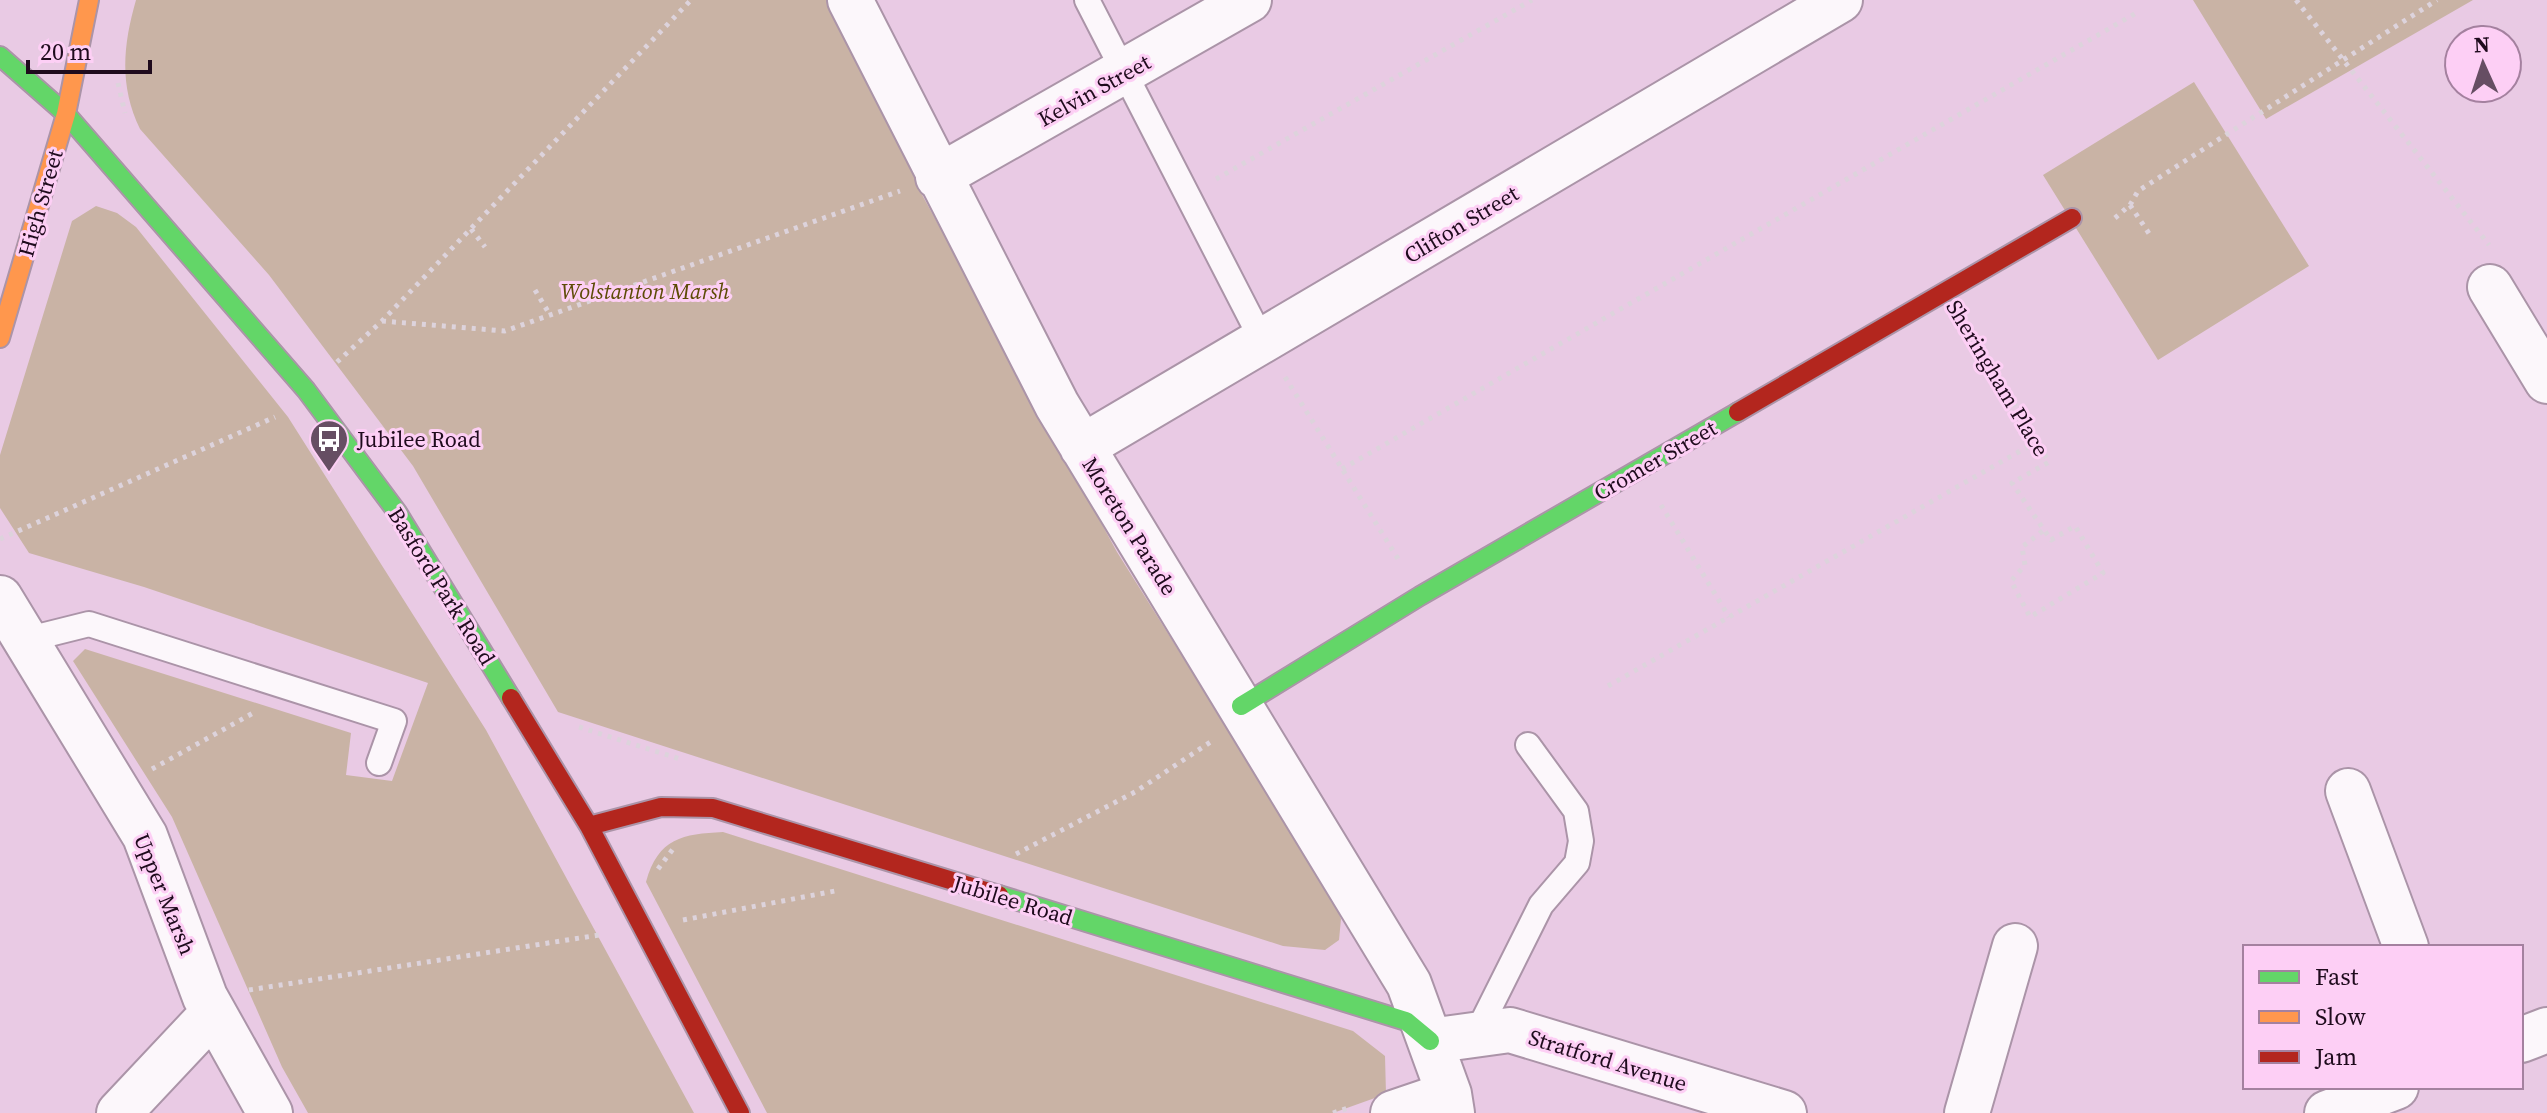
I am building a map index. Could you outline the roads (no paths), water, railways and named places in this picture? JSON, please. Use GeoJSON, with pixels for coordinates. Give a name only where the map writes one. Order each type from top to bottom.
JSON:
{"type":"FeatureCollection","features":[{"type":"Feature","properties":{"kind":"main road","name":"High Street"},"geometry":{"type":"LineString","coordinates":[[0,338],[66,114],[89,0]]}},
{"type":"Feature","properties":{"kind":"main road","name":"Basford Park Road"},"geometry":{"type":"LineString","coordinates":[[0,56],[66,114],[306,390],[397,512],[589,826],[740,1113]]}},
{"type":"Feature","properties":{"kind":"main road","name":"Cromer Street"},"geometry":{"type":"LineString","coordinates":[[1230,722],[1420,596],[2072,218]]}},
{"type":"Feature","properties":{"kind":"main road","name":"Jubilee Road"},"geometry":{"type":"LineString","coordinates":[[589,826],[661,804],[699,804],[735,813],[1406,1021],[1430,1041]]}},
{"type":"Feature","properties":{"kind":"street","name":"Moreton Parade"},"geometry":{"type":"LineString","coordinates":[[850,0],[938,177],[1230,722],[1390,950],[1409,984],[1450,1103]]}},
{"type":"Feature","properties":{"kind":"street","name":"Kelvin Street"},"geometry":{"type":"LineString","coordinates":[[938,177],[1249,0]]}},
{"type":"Feature","properties":{"kind":"street","name":"Clifton Street"},"geometry":{"type":"LineString","coordinates":[[1069,425],[1263,342],[1840,0]]}},
{"type":"Feature","properties":{"kind":"street"},"geometry":{"type":"LineString","coordinates":[[2490,287],[2547,381]]}},
{"type":"Feature","properties":{"kind":"street","name":"Upper Marsh"},"geometry":{"type":"LineString","coordinates":[[0,598],[145,836],[209,1005],[270,1113]]}},
{"type":"Feature","properties":{"kind":"street"},"geometry":{"type":"LineString","coordinates":[[2348,791],[2405,945]]}},
{"type":"Feature","properties":{"kind":"street"},"geometry":{"type":"LineString","coordinates":[[1967,1113],[2015,946]]}},
{"type":"Feature","properties":{"kind":"street"},"geometry":{"type":"LineString","coordinates":[[119,1113],[209,1005]]}},
{"type":"Feature","properties":{"kind":"street","name":"Stratford Avenue"},"geometry":{"type":"LineString","coordinates":[[1430,1041],[1510,1030],[1784,1113]]}},
{"type":"Feature","properties":{"kind":"street"},"geometry":{"type":"LineString","coordinates":[[2523,1039],[2547,1030]]}},
{"type":"Feature","properties":{"kind":"street"},"geometry":{"type":"LineString","coordinates":[[2327,1113],[2391,1089]]}},
{"type":"Feature","properties":{"kind":"street"},"geometry":{"type":"LineString","coordinates":[[1393,1113],[1450,1103]]}},
{"type":"Feature","properties":{"kind":"lane"},"geometry":{"type":"LineString","coordinates":[[1087,0],[1127,72],[1263,342]]}},
{"type":"Feature","properties":{"kind":"lane"},"geometry":{"type":"LineString","coordinates":[[25,640],[89,624],[394,721],[379,763]]}},
{"type":"Feature","properties":{"kind":"lane"},"geometry":{"type":"LineString","coordinates":[[1476,1035],[1541,905],[1577,863],[1581,841],[1576,811],[1528,745]]}},
{"type":"Feature","properties":{"kind":"place","name":"Jubilee Road"},"geometry":{"type":"Point","coordinates":[329,473]}},
{"type":"Feature","properties":{"kind":"park label","name":"Wolstanton Marsh"},"geometry":{"type":"Point","coordinates":[645,291]}}]}
